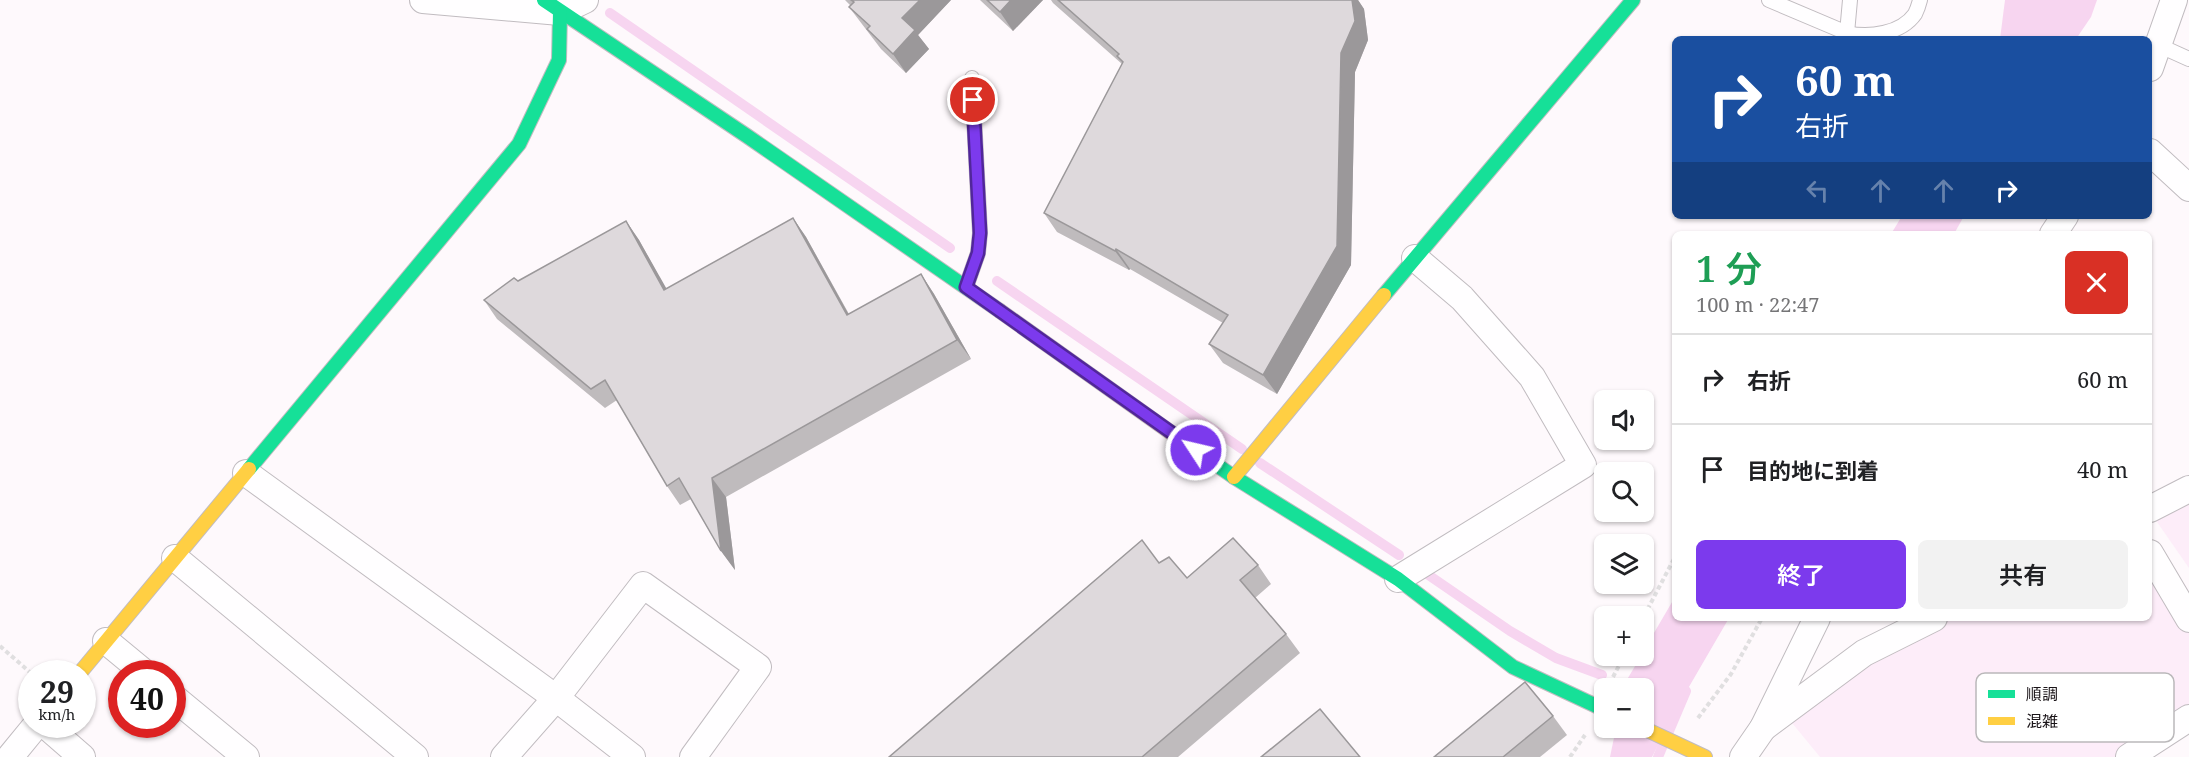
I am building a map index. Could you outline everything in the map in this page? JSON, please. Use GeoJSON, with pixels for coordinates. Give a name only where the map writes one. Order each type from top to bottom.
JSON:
{"type":"FeatureCollection","features":[{"type":"Feature","properties":{"kind":"street"},"geometry":{"type":"LineString","coordinates":[[423,0],[552,6],[585,0]]}},
{"type":"Feature","properties":{"kind":"street"},"geometry":{"type":"LineString","coordinates":[[1234,477],[1415,258],[1634,0]]}},
{"type":"Feature","properties":{"kind":"street"},"geometry":{"type":"LineString","coordinates":[[2154,56],[2174,0]]}},
{"type":"Feature","properties":{"kind":"street"},"geometry":{"type":"LineString","coordinates":[[552,6],[747,135],[1234,477],[1398,579],[1513,667],[1594,705]]}},
{"type":"Feature","properties":{"kind":"street"},"geometry":{"type":"LineString","coordinates":[[90,660],[519,144],[559,60],[552,6]]}},
{"type":"Feature","properties":{"kind":"street"},"geometry":{"type":"LineString","coordinates":[[2152,154],[2189,188]]}},
{"type":"Feature","properties":{"kind":"street"},"geometry":{"type":"LineString","coordinates":[[1398,579],[1583,465],[1532,378],[1462,298],[1415,258]]}},
{"type":"Feature","properties":{"kind":"street"},"geometry":{"type":"LineString","coordinates":[[246,473],[556,698],[632,757]]}},
{"type":"Feature","properties":{"kind":"street"},"geometry":{"type":"LineString","coordinates":[[2152,508],[2189,489]]}},
{"type":"Feature","properties":{"kind":"street"},"geometry":{"type":"LineString","coordinates":[[2152,556],[2189,619]]}},
{"type":"Feature","properties":{"kind":"street"},"geometry":{"type":"LineString","coordinates":[[175,558],[415,757]]}},
{"type":"Feature","properties":{"kind":"street"},"geometry":{"type":"LineString","coordinates":[[504,757],[556,698],[643,585],[758,667],[693,757]]}},
{"type":"Feature","properties":{"kind":"street"},"geometry":{"type":"LineString","coordinates":[[1743,757],[1762,728],[1816,621]]}},
{"type":"Feature","properties":{"kind":"street"},"geometry":{"type":"LineString","coordinates":[[1762,728],[1864,653],[1928,621]]}},
{"type":"Feature","properties":{"kind":"street"},"geometry":{"type":"LineString","coordinates":[[106,641],[129,660]]}},
{"type":"Feature","properties":{"kind":"street"},"geometry":{"type":"LineString","coordinates":[[186,708],[246,757]]}},
{"type":"Feature","properties":{"kind":"street"},"geometry":{"type":"LineString","coordinates":[[2174,728],[2189,718]]}},
{"type":"Feature","properties":{"kind":"street"},"geometry":{"type":"LineString","coordinates":[[1654,733],[1705,757]]}},
{"type":"Feature","properties":{"kind":"street"},"geometry":{"type":"LineString","coordinates":[[10,757],[26,738]]}},
{"type":"Feature","properties":{"kind":"street"},"geometry":{"type":"LineString","coordinates":[[60,738],[82,757]]}},
{"type":"Feature","properties":{"kind":"street"},"geometry":{"type":"LineString","coordinates":[[2129,757],[2152,742]]}},
{"type":"Feature","properties":{"kind":"lane"},"geometry":{"type":"LineString","coordinates":[[1769,0],[1847,33],[1870,36],[1901,26],[1915,14],[1920,0]]}},
{"type":"Feature","properties":{"kind":"lane"},"geometry":{"type":"LineString","coordinates":[[1847,33],[1850,0]]}},
{"type":"Feature","properties":{"kind":"lane"},"geometry":{"type":"LineString","coordinates":[[2154,56],[2189,60]]}},
{"type":"Feature","properties":{"kind":"lane"},"geometry":{"type":"LineString","coordinates":[[966,287],[978,253],[980,233],[972,78]]}},
{"type":"Feature","properties":{"kind":"path"},"geometry":{"type":"LineString","coordinates":[[1649,606],[1672,563]]}},
{"type":"Feature","properties":{"kind":"path"},"geometry":{"type":"LineString","coordinates":[[1696,720],[1731,674],[1760,621]]}},
{"type":"Feature","properties":{"kind":"path"},"geometry":{"type":"LineString","coordinates":[[0,646],[18,662]]}},
{"type":"Feature","properties":{"kind":"shaded area"},"geometry":{"type":"Polygon","coordinates":[[[2005,0],[2097,0],[2091,17],[2078,36],[2000,36],[2005,0]]]}},
{"type":"Feature","properties":{"kind":"shaded area"},"geometry":{"type":"Polygon","coordinates":[[[1900,219],[1962,219],[1956,231],[1893,231],[1900,219]]]}},
{"type":"Feature","properties":{"kind":"shaded area"},"geometry":{"type":"Polygon","coordinates":[[[2189,503],[2189,568],[2155,519],[2189,503]]]}},
{"type":"Feature","properties":{"kind":"shaded area"},"geometry":{"type":"Polygon","coordinates":[[[2152,566],[2189,629],[2189,711],[2174,721],[2174,673],[1976,673],[1976,742],[2142,742],[2119,757],[1820,757],[1783,712],[1929,621],[2152,621],[2152,566]]]}},
{"type":"Feature","properties":{"kind":"shaded area"},"geometry":{"type":"Polygon","coordinates":[[[1672,602],[1672,621],[1727,621],[1679,704],[1652,757],[1610,757],[1614,738],[1654,738],[1654,678],[1628,678],[1635,666],[1654,666],[1654,633],[1672,602]]]}},
{"type":"Feature","properties":{"kind":"building"},"geometry":{"type":"Polygon","coordinates":[[[851,0],[920,0],[902,18],[915,30],[893,54],[867,29],[870,26],[849,7],[854,2],[851,0]]]}},
{"type":"Feature","properties":{"kind":"building"},"geometry":{"type":"Polygon","coordinates":[[[987,0],[1011,0],[1000,12],[987,0]]]}},
{"type":"Feature","properties":{"kind":"building"},"geometry":{"type":"Polygon","coordinates":[[[1058,0],[1352,0],[1355,21],[1341,53],[1337,246],[1263,375],[1209,344],[1228,315],[1116,249],[1115,251],[1044,213],[1123,62],[1117,56],[1119,54],[1058,0]]]}},
{"type":"Feature","properties":{"kind":"building"},"geometry":{"type":"Polygon","coordinates":[[[793,218],[847,315],[921,274],[957,340],[712,478],[721,551],[679,478],[667,486],[605,380],[591,389],[484,300],[514,278],[518,281],[626,221],[664,290],[793,218]]]}},
{"type":"Feature","properties":{"kind":"building"},"geometry":{"type":"Polygon","coordinates":[[[1233,538],[1258,565],[1240,580],[1286,634],[1142,757],[889,757],[1142,540],[1159,563],[1169,557],[1187,578],[1233,538]]]}},
{"type":"Feature","properties":{"kind":"building"},"geometry":{"type":"Polygon","coordinates":[[[1525,682],[1553,716],[1503,757],[1434,757],[1525,682]]]}},
{"type":"Feature","properties":{"kind":"building"},"geometry":{"type":"Polygon","coordinates":[[[1320,709],[1360,757],[1261,757],[1320,709]]]}},
{"type":"Feature","properties":{"kind":"waterway"},"geometry":{"type":"LineString","coordinates":[[610,13],[950,248]]}},
{"type":"Feature","properties":{"kind":"waterway"},"geometry":{"type":"LineString","coordinates":[[997,281],[1242,449]]}},
{"type":"Feature","properties":{"kind":"waterway"},"geometry":{"type":"LineString","coordinates":[[1260,463],[1399,555]]}},
{"type":"Feature","properties":{"kind":"waterway"},"geometry":{"type":"LineString","coordinates":[[1427,574],[1510,631],[1556,658],[1602,675]]}},
{"type":"Feature","properties":{"kind":"waterway"},"geometry":{"type":"LineString","coordinates":[[1658,757],[1686,691]]}},
{"type":"Feature","properties":{"kind":"traffic: fast"},"geometry":{"type":"LineString","coordinates":[[544,0],[747,136],[1000,311]]}},
{"type":"Feature","properties":{"kind":"traffic: fast"},"geometry":{"type":"LineString","coordinates":[[1384,295],[1633,0]]}},
{"type":"Feature","properties":{"kind":"traffic: fast"},"geometry":{"type":"LineString","coordinates":[[249,469],[519,144],[559,60],[560,12]]}},
{"type":"Feature","properties":{"kind":"traffic: fast"},"geometry":{"type":"LineString","coordinates":[[1194,449],[1234,477],[1398,579],[1513,667],[1594,705]]}},
{"type":"Feature","properties":{"kind":"traffic: slow"},"geometry":{"type":"LineString","coordinates":[[1234,477],[1384,295]]}},
{"type":"Feature","properties":{"kind":"traffic: slow"},"geometry":{"type":"LineString","coordinates":[[1000,311],[1194,449]]}},
{"type":"Feature","properties":{"kind":"traffic: slow"},"geometry":{"type":"LineString","coordinates":[[91,660],[249,469]]}},
{"type":"Feature","properties":{"kind":"traffic: slow"},"geometry":{"type":"LineString","coordinates":[[1654,733],[1705,757]]}},
{"type":"Feature","properties":{"kind":"route"},"geometry":{"type":"LineString","coordinates":[[973,100],[980,233],[978,253],[966,287],[1196,450]]}}]}
